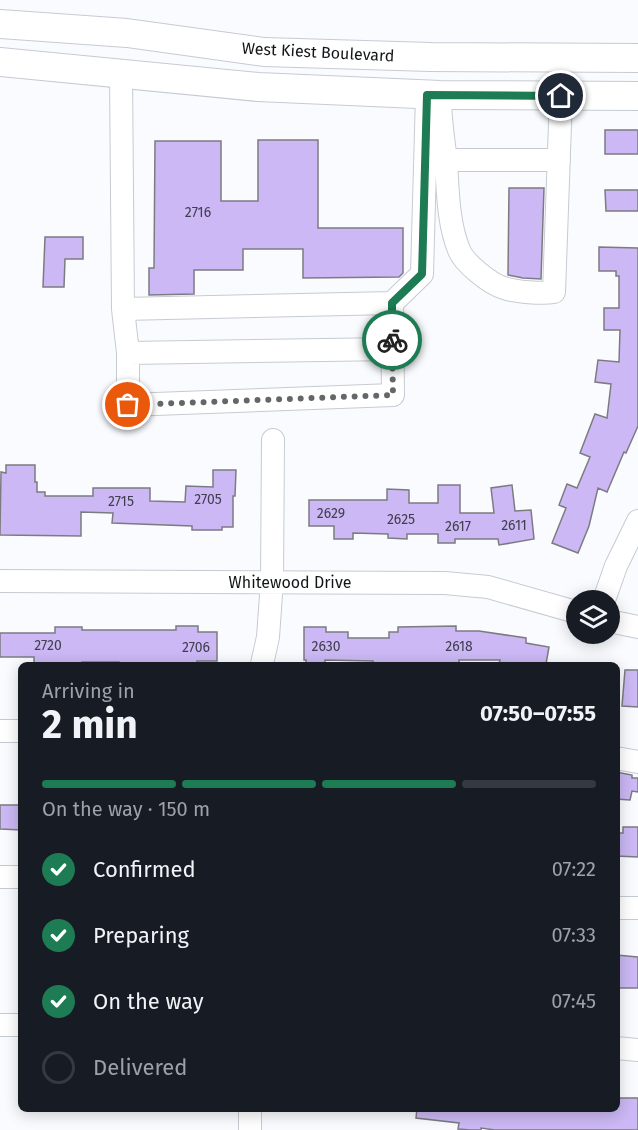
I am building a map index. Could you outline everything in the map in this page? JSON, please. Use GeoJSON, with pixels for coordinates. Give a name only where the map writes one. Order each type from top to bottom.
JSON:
{"type":"FeatureCollection","features":[{"type":"Feature","properties":{"kind":"main road","name":"West Kiest Boulevard"},"geometry":{"type":"LineString","coordinates":[[0,24],[127,33],[264,52],[431,57],[638,58]]}},
{"type":"Feature","properties":{"kind":"main road"},"geometry":{"type":"LineString","coordinates":[[121,74],[127,33]]}},
{"type":"Feature","properties":{"kind":"main road"},"geometry":{"type":"LineString","coordinates":[[431,57],[433,95]]}},
{"type":"Feature","properties":{"kind":"main road"},"geometry":{"type":"LineString","coordinates":[[0,62],[258,87],[433,95],[638,96]]}},
{"type":"Feature","properties":{"kind":"street"},"geometry":{"type":"LineString","coordinates":[[121,74],[123,309],[128,353],[128,405],[393,395],[392,303]]}},
{"type":"Feature","properties":{"kind":"street"},"geometry":{"type":"LineString","coordinates":[[123,309],[392,303],[422,274],[433,95]]}},
{"type":"Feature","properties":{"kind":"street"},"geometry":{"type":"LineString","coordinates":[[433,95],[440,114],[450,219],[459,252],[477,272],[503,288],[544,294],[554,292],[561,96]]}},
{"type":"Feature","properties":{"kind":"street"},"geometry":{"type":"LineString","coordinates":[[446,160],[559,160]]}},
{"type":"Feature","properties":{"kind":"street"},"geometry":{"type":"LineString","coordinates":[[128,353],[392,349]]}},
{"type":"Feature","properties":{"kind":"street"},"geometry":{"type":"LineString","coordinates":[[262,662],[268,637],[272,581],[273,440]]}},
{"type":"Feature","properties":{"kind":"street"},"geometry":{"type":"LineString","coordinates":[[608,590],[616,566],[638,520]]}},
{"type":"Feature","properties":{"kind":"street","name":"Whitewood Drive"},"geometry":{"type":"LineString","coordinates":[[0,580],[445,583],[488,587],[566,609]]}},
{"type":"Feature","properties":{"kind":"street"},"geometry":{"type":"LineString","coordinates":[[620,623],[638,627]]}},
{"type":"Feature","properties":{"kind":"street"},"geometry":{"type":"LineString","coordinates":[[0,731],[18,731]]}},
{"type":"Feature","properties":{"kind":"street"},"geometry":{"type":"LineString","coordinates":[[620,759],[638,762]]}},
{"type":"Feature","properties":{"kind":"street"},"geometry":{"type":"LineString","coordinates":[[0,877],[18,877]]}},
{"type":"Feature","properties":{"kind":"street"},"geometry":{"type":"LineString","coordinates":[[620,908],[638,908]]}},
{"type":"Feature","properties":{"kind":"street"},"geometry":{"type":"LineString","coordinates":[[0,1024],[18,1025]]}},
{"type":"Feature","properties":{"kind":"street"},"geometry":{"type":"LineString","coordinates":[[620,1048],[638,1050]]}},
{"type":"Feature","properties":{"kind":"street"},"geometry":{"type":"LineString","coordinates":[[250,1112],[250,1130]]}},
{"type":"Feature","properties":{"kind":"building"},"geometry":{"type":"Polygon","coordinates":[[[605,130],[638,130],[638,154],[605,154],[605,130]]]}},
{"type":"Feature","properties":{"kind":"building"},"geometry":{"type":"Polygon","coordinates":[[[258,140],[318,140],[318,228],[403,228],[403,273],[399,277],[303,278],[303,249],[243,249],[243,270],[194,270],[194,294],[149,295],[149,268],[154,268],[155,141],[221,141],[221,201],[258,201],[258,140]]]}},
{"type":"Feature","properties":{"kind":"building"},"geometry":{"type":"Polygon","coordinates":[[[509,188],[544,188],[541,279],[508,275],[509,188]]]}},
{"type":"Feature","properties":{"kind":"building"},"geometry":{"type":"Polygon","coordinates":[[[605,190],[638,190],[638,211],[606,211],[605,190]]]}},
{"type":"Feature","properties":{"kind":"building"},"geometry":{"type":"Polygon","coordinates":[[[45,237],[83,237],[83,259],[65,259],[64,287],[43,287],[45,237]]]}},
{"type":"Feature","properties":{"kind":"building"},"geometry":{"type":"Polygon","coordinates":[[[599,247],[638,248],[638,426],[607,492],[598,488],[589,526],[578,553],[552,543],[566,508],[559,505],[567,484],[577,488],[590,457],[580,453],[595,414],[607,418],[611,384],[595,382],[598,360],[619,362],[620,330],[604,330],[604,308],[619,308],[619,276],[616,276],[616,271],[599,271],[599,247]]]}},
{"type":"Feature","properties":{"kind":"building"},"geometry":{"type":"Polygon","coordinates":[[[6,465],[35,465],[37,492],[45,492],[45,496],[93,496],[93,488],[150,488],[150,501],[185,502],[186,486],[213,487],[213,470],[236,470],[233,527],[222,527],[222,530],[192,530],[192,526],[112,523],[113,513],[81,512],[81,536],[0,535],[1,472],[6,473],[6,465]]]}},
{"type":"Feature","properties":{"kind":"building"},"geometry":{"type":"Polygon","coordinates":[[[438,485],[460,485],[460,513],[494,513],[491,488],[512,485],[515,511],[531,510],[534,539],[499,545],[498,539],[455,539],[455,543],[438,543],[438,534],[407,534],[407,539],[388,538],[388,534],[353,533],[353,539],[334,539],[334,526],[309,526],[309,500],[387,500],[387,489],[409,490],[409,503],[438,503],[438,485]]]}},
{"type":"Feature","properties":{"kind":"building"},"geometry":{"type":"Polygon","coordinates":[[[176,626],[198,626],[198,632],[217,632],[217,661],[34,662],[34,657],[0,657],[0,633],[55,633],[55,627],[82,627],[82,630],[176,630],[176,626]]]}},
{"type":"Feature","properties":{"kind":"building"},"geometry":{"type":"Polygon","coordinates":[[[456,626],[456,631],[479,631],[526,638],[526,643],[549,647],[546,662],[325,660],[325,662],[306,662],[304,660],[304,627],[326,627],[326,632],[348,632],[348,638],[389,638],[389,632],[398,632],[398,627],[456,626]]]}},
{"type":"Feature","properties":{"kind":"building"},"geometry":{"type":"Polygon","coordinates":[[[625,670],[638,670],[638,707],[622,706],[625,670]]]}},
{"type":"Feature","properties":{"kind":"building"},"geometry":{"type":"Polygon","coordinates":[[[620,773],[638,778],[638,792],[632,791],[630,800],[620,799],[620,773]]]}},
{"type":"Feature","properties":{"kind":"building"},"geometry":{"type":"Polygon","coordinates":[[[0,805],[18,805],[18,830],[0,829],[0,805]]]}},
{"type":"Feature","properties":{"kind":"building"},"geometry":{"type":"Polygon","coordinates":[[[623,827],[638,827],[638,857],[620,856],[620,833],[623,833],[623,827]]]}},
{"type":"Feature","properties":{"kind":"building"},"geometry":{"type":"Polygon","coordinates":[[[620,955],[638,957],[638,988],[620,988],[620,955]]]}},
{"type":"Feature","properties":{"kind":"building"},"geometry":{"type":"Polygon","coordinates":[[[620,1098],[638,1098],[638,1130],[495,1130],[481,1128],[481,1130],[471,1130],[458,1129],[459,1123],[416,1118],[417,1112],[620,1112],[620,1098]]]}},
{"type":"Feature","properties":{"kind":"way so far"},"geometry":{"type":"LineString","coordinates":[[128,405],[393,395],[392,340]]}},
{"type":"Feature","properties":{"kind":"route"},"geometry":{"type":"LineString","coordinates":[[392,340],[392,303],[422,274],[427,95],[561,96]]}}]}
